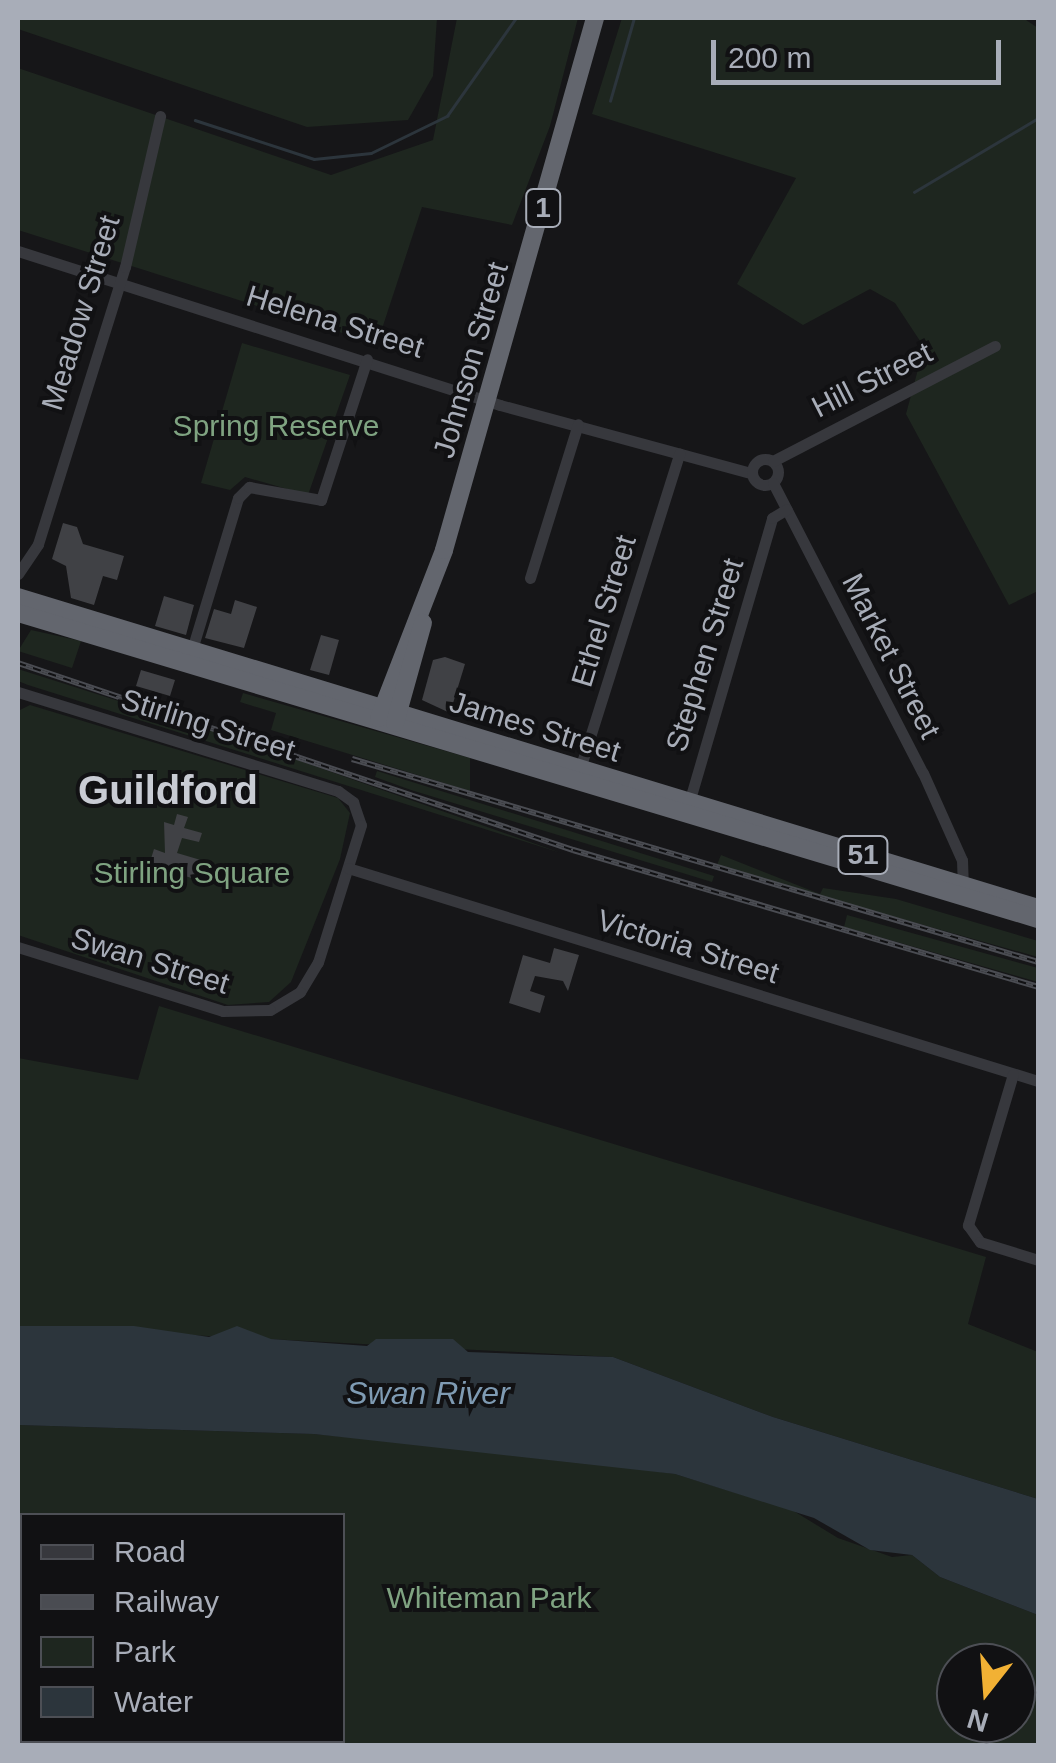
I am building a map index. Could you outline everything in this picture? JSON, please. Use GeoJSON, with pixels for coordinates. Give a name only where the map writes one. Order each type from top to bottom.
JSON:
{"type":"FeatureCollection","features":[{"type":"Feature","properties":{"kind":"highway","name":"Johnson Street"},"geometry":{"type":"LineString","coordinates":[[388,719],[490,397],[594,18]]}},
{"type":"Feature","properties":{"kind":"highway","name":"James Street"},"geometry":{"type":"LineString","coordinates":[[18,596],[189,659]]}},
{"type":"Feature","properties":{"kind":"highway","name":"James Street"},"geometry":{"type":"LineString","coordinates":[[18,613],[189,659],[578,775],[688,802],[846,850],[1038,919]]}},
{"type":"Feature","properties":{"kind":"highway","name":"James Street"},"geometry":{"type":"LineString","coordinates":[[578,775],[700,820],[903,883],[1038,908]]}},
{"type":"Feature","properties":{"kind":"highway"},"geometry":{"type":"LineString","coordinates":[[846,850],[896,870],[903,883]]}},
{"type":"Feature","properties":{"kind":"street","name":"Meadow Street"},"geometry":{"type":"LineString","coordinates":[[18,574],[33,555],[118,282],[160,116]]}},
{"type":"Feature","properties":{"kind":"street","name":"Helena Street"},"geometry":{"type":"LineString","coordinates":[[18,252],[578,424],[751,473],[762,485],[773,483]]}},
{"type":"Feature","properties":{"kind":"street","name":"Hill Street"},"geometry":{"type":"LineString","coordinates":[[751,473],[758,460],[773,461],[995,346]]}},
{"type":"Feature","properties":{"kind":"street"},"geometry":{"type":"LineString","coordinates":[[189,659],[238,498],[248,487],[312,505],[321,500],[367,358]]}},
{"type":"Feature","properties":{"kind":"street"},"geometry":{"type":"LineString","coordinates":[[530,578],[578,424]]}},
{"type":"Feature","properties":{"kind":"street","name":"Ethel Street"},"geometry":{"type":"LineString","coordinates":[[578,775],[679,454]]}},
{"type":"Feature","properties":{"kind":"street"},"geometry":{"type":"LineString","coordinates":[[773,461],[773,483]]}},
{"type":"Feature","properties":{"kind":"street","name":"Market Street"},"geometry":{"type":"LineString","coordinates":[[773,483],[957,855],[958,892]]}},
{"type":"Feature","properties":{"kind":"street","name":"Stephen Street"},"geometry":{"type":"LineString","coordinates":[[688,802],[772,518],[787,509]]}},
{"type":"Feature","properties":{"kind":"street","name":"Stirling Street"},"geometry":{"type":"LineString","coordinates":[[21,695],[338,791],[360,820],[348,868]]}},
{"type":"Feature","properties":{"kind":"street"},"geometry":{"type":"LineString","coordinates":[[688,802],[700,820]]}},
{"type":"Feature","properties":{"kind":"street","name":"Swan Street"},"geometry":{"type":"LineString","coordinates":[[18,947],[224,1010],[270,1010],[310,977],[348,868]]}},
{"type":"Feature","properties":{"kind":"street","name":"Victoria Street"},"geometry":{"type":"LineString","coordinates":[[348,868],[1013,1074]]}},
{"type":"Feature","properties":{"kind":"street"},"geometry":{"type":"LineString","coordinates":[[1038,1081],[1013,1074],[970,1236],[1038,1260]]}},
{"type":"Feature","properties":{"kind":"green space"},"geometry":{"type":"Polygon","coordinates":[[[18,18],[437,18],[433,76],[408,120],[307,127],[18,29],[18,18]]]}},
{"type":"Feature","properties":{"kind":"green space"},"geometry":{"type":"Polygon","coordinates":[[[457,18],[578,18],[550,126],[512,225],[422,207],[377,344],[18,230],[18,68],[331,175],[433,140],[457,18]]]}},
{"type":"Feature","properties":{"kind":"green space"},"geometry":{"type":"Polygon","coordinates":[[[622,18],[1023,18],[1038,28],[1038,591],[1009,605],[906,414],[924,347],[895,303],[870,289],[803,325],[737,284],[796,178],[592,114],[622,18]]]}},
{"type":"Feature","properties":{"kind":"green space","name":"Spring Reserve"},"geometry":{"type":"Polygon","coordinates":[[[242,343],[350,375],[308,495],[245,477],[230,490],[201,483],[242,343]]]}},
{"type":"Feature","properties":{"kind":"green space"},"geometry":{"type":"Polygon","coordinates":[[[31,630],[81,641],[72,668],[18,651],[31,630]]]}},
{"type":"Feature","properties":{"kind":"green space"},"geometry":{"type":"Polygon","coordinates":[[[18,669],[232,737],[561,853],[28,685],[18,681],[18,669]]]}},
{"type":"Feature","properties":{"kind":"green space"},"geometry":{"type":"Polygon","coordinates":[[[243,693],[470,758],[470,791],[271,730],[276,713],[240,702],[243,693]]]}},
{"type":"Feature","properties":{"kind":"green space","name":"Stirling Square"},"geometry":{"type":"Polygon","coordinates":[[[30,705],[338,798],[350,813],[340,859],[291,982],[269,1002],[228,1005],[18,935],[18,711],[30,705]]]}},
{"type":"Feature","properties":{"kind":"green space"},"geometry":{"type":"Polygon","coordinates":[[[377,771],[714,876],[712,882],[411,790],[375,777],[377,771]]]}},
{"type":"Feature","properties":{"kind":"green space"},"geometry":{"type":"Polygon","coordinates":[[[721,855],[820,894],[823,888],[896,899],[1038,941],[1038,957],[716,867],[721,855]]]}},
{"type":"Feature","properties":{"kind":"green space"},"geometry":{"type":"Polygon","coordinates":[[[847,915],[1038,968],[1038,982],[844,927],[847,915]]]}},
{"type":"Feature","properties":{"kind":"green space"},"geometry":{"type":"Polygon","coordinates":[[[159,1006],[986,1257],[968,1324],[1038,1352],[1038,1499],[773,1417],[613,1357],[18,1326],[18,1058],[138,1080],[159,1006]]]}},
{"type":"Feature","properties":{"kind":"green space","name":"Whiteman Park"},"geometry":{"type":"Polygon","coordinates":[[[18,1425],[314,1434],[534,1454],[675,1474],[792,1510],[838,1538],[892,1557],[912,1555],[940,1577],[1038,1615],[1038,1745],[18,1746],[18,1425]]]}},
{"type":"Feature","properties":{"kind":"water","name":"Swan River"},"geometry":{"type":"Polygon","coordinates":[[[18,1326],[134,1326],[209,1337],[237,1326],[271,1339],[367,1346],[376,1339],[453,1339],[468,1352],[613,1357],[773,1417],[1038,1499],[1038,1615],[940,1577],[912,1555],[870,1550],[814,1518],[675,1474],[314,1434],[18,1425],[18,1326]]]}},
{"type":"Feature","properties":{"kind":"building"},"geometry":{"type":"Polygon","coordinates":[[[63,523],[77,527],[83,544],[124,556],[117,580],[103,576],[94,605],[71,598],[66,566],[52,559],[63,523]]]}},
{"type":"Feature","properties":{"kind":"building"},"geometry":{"type":"Polygon","coordinates":[[[164,596],[194,605],[186,635],[155,626],[164,596]]]}},
{"type":"Feature","properties":{"kind":"building"},"geometry":{"type":"Polygon","coordinates":[[[235,600],[257,607],[244,648],[205,638],[214,609],[231,614],[235,600]]]}},
{"type":"Feature","properties":{"kind":"building"},"geometry":{"type":"Polygon","coordinates":[[[321,635],[339,640],[329,675],[310,670],[321,635]]]}},
{"type":"Feature","properties":{"kind":"building"},"geometry":{"type":"Polygon","coordinates":[[[445,657],[465,664],[450,713],[422,700],[433,660],[445,657]]]}},
{"type":"Feature","properties":{"kind":"building"},"geometry":{"type":"Polygon","coordinates":[[[141,670],[175,680],[170,696],[136,686],[141,670]]]}},
{"type":"Feature","properties":{"kind":"building"},"geometry":{"type":"Polygon","coordinates":[[[177,814],[188,817],[184,828],[202,833],[199,842],[182,838],[177,853],[204,861],[198,880],[149,865],[154,849],[165,853],[164,822],[174,825],[177,814]]]}},
{"type":"Feature","properties":{"kind":"building"},"geometry":{"type":"Polygon","coordinates":[[[554,948],[579,955],[568,991],[563,981],[535,976],[530,991],[545,996],[540,1013],[509,1003],[523,955],[550,963],[554,948]]]}},
{"type":"Feature","properties":{"kind":"waterway"},"geometry":{"type":"LineString","coordinates":[[195,120],[314,159],[371,153],[447,116],[516,18]]}},
{"type":"Feature","properties":{"kind":"waterway"},"geometry":{"type":"LineString","coordinates":[[610,101],[634,18]]}},
{"type":"Feature","properties":{"kind":"waterway"},"geometry":{"type":"LineString","coordinates":[[914,192],[1038,118]]}},
{"type":"Feature","properties":{"kind":"railway"},"geometry":{"type":"LineString","coordinates":[[18,663],[573,850],[1038,987]]}},
{"type":"Feature","properties":{"kind":"railway"},"geometry":{"type":"LineString","coordinates":[[352,759],[1038,962]]}},
{"type":"Feature","properties":{"kind":"district","name":"Guildford"},"geometry":{"type":"Point","coordinates":[168,790]}}]}
